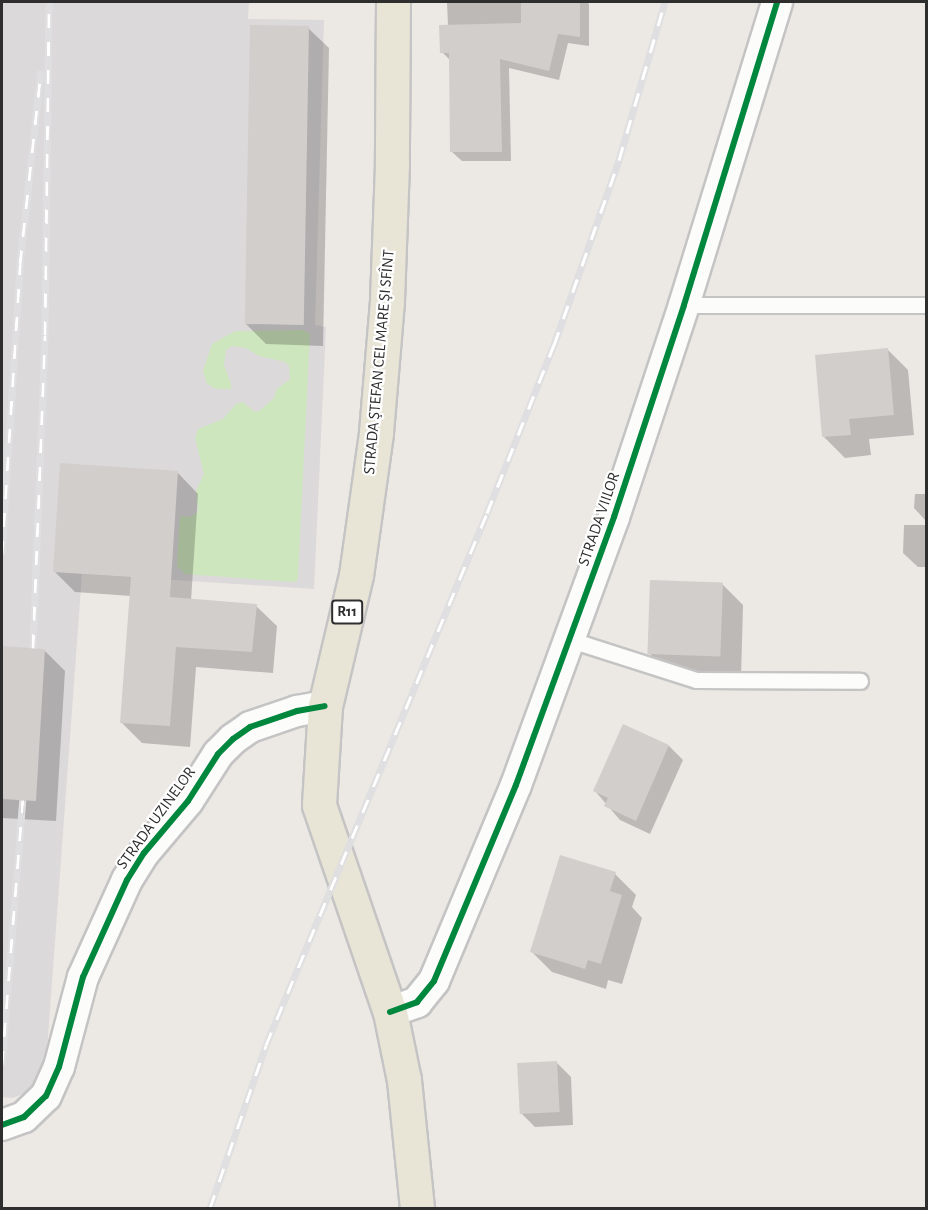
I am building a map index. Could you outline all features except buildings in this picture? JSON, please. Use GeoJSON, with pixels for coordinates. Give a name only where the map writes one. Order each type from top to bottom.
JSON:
{"type":"FeatureCollection","features":[{"type":"Feature","properties":{"kind":"main road","name":"STRADA ŞTEFAN CEL MARE ŞI SFÎNT"},"geometry":{"type":"LineString","coordinates":[[393,2],[392,164],[387,301],[376,433],[356,574],[325,706],[319,805],[390,1012],[404,1080],[417,1209]]}},
{"type":"Feature","properties":{"kind":"street","name":"STRADA VIILOR"},"geometry":{"type":"LineString","coordinates":[[390,1012],[417,1002],[443,965],[516,785],[571,640],[684,305],[777,2]]}},
{"type":"Feature","properties":{"kind":"street","name":"STRADA UZINELOR"},"geometry":{"type":"LineString","coordinates":[[2,1125],[24,1117],[46,1096],[59,1067],[83,977],[122,888],[144,853],[188,801],[218,754],[250,727],[297,711],[325,706]]}},
{"type":"Feature","properties":{"kind":"lane"},"geometry":{"type":"LineString","coordinates":[[684,305],[927,305]]}},
{"type":"Feature","properties":{"kind":"lane"},"geometry":{"type":"LineString","coordinates":[[571,640],[696,680],[860,681]]}},
{"type":"Feature","properties":{"kind":"shaded area"},"geometry":{"type":"Polygon","coordinates":[[[2,2],[249,2],[248,19],[324,20],[315,325],[326,327],[314,589],[82,574],[46,1064],[29,1091],[13,1098],[2,1097],[2,2]]]}},
{"type":"Feature","properties":{"kind":"green space"},"geometry":{"type":"Polygon","coordinates":[[[303,330],[310,334],[297,581],[185,574],[177,566],[180,516],[191,517],[198,511],[196,491],[204,474],[195,438],[198,429],[223,419],[236,404],[243,402],[255,412],[259,411],[274,398],[277,389],[290,379],[289,366],[285,362],[259,356],[246,348],[232,346],[226,350],[224,365],[231,389],[216,389],[207,384],[203,371],[212,344],[235,331],[303,330]]]}},
{"type":"Feature","properties":{"kind":"railway"},"geometry":{"type":"LineString","coordinates":[[33,648],[45,335],[49,2]]}},
{"type":"Feature","properties":{"kind":"railway"},"geometry":{"type":"LineString","coordinates":[[210,1208],[266,1045],[487,513],[554,345],[619,160],[665,2]]}},
{"type":"Feature","properties":{"kind":"railway"},"geometry":{"type":"LineString","coordinates":[[2,554],[20,264],[41,70]]}},
{"type":"Feature","properties":{"kind":"railway"},"geometry":{"type":"LineString","coordinates":[[2,1064],[23,800]]}},
{"type":"Feature","properties":{"kind":"cycle path"},"geometry":{"type":"LineString","coordinates":[[390,1012],[417,1002],[434,981],[516,785],[614,517],[684,305],[777,2]]}},
{"type":"Feature","properties":{"kind":"cycle path"},"geometry":{"type":"LineString","coordinates":[[2,1125],[24,1117],[46,1096],[59,1067],[83,977],[127,880],[144,853],[188,801],[218,754],[250,727],[297,711],[325,706]]}}]}
